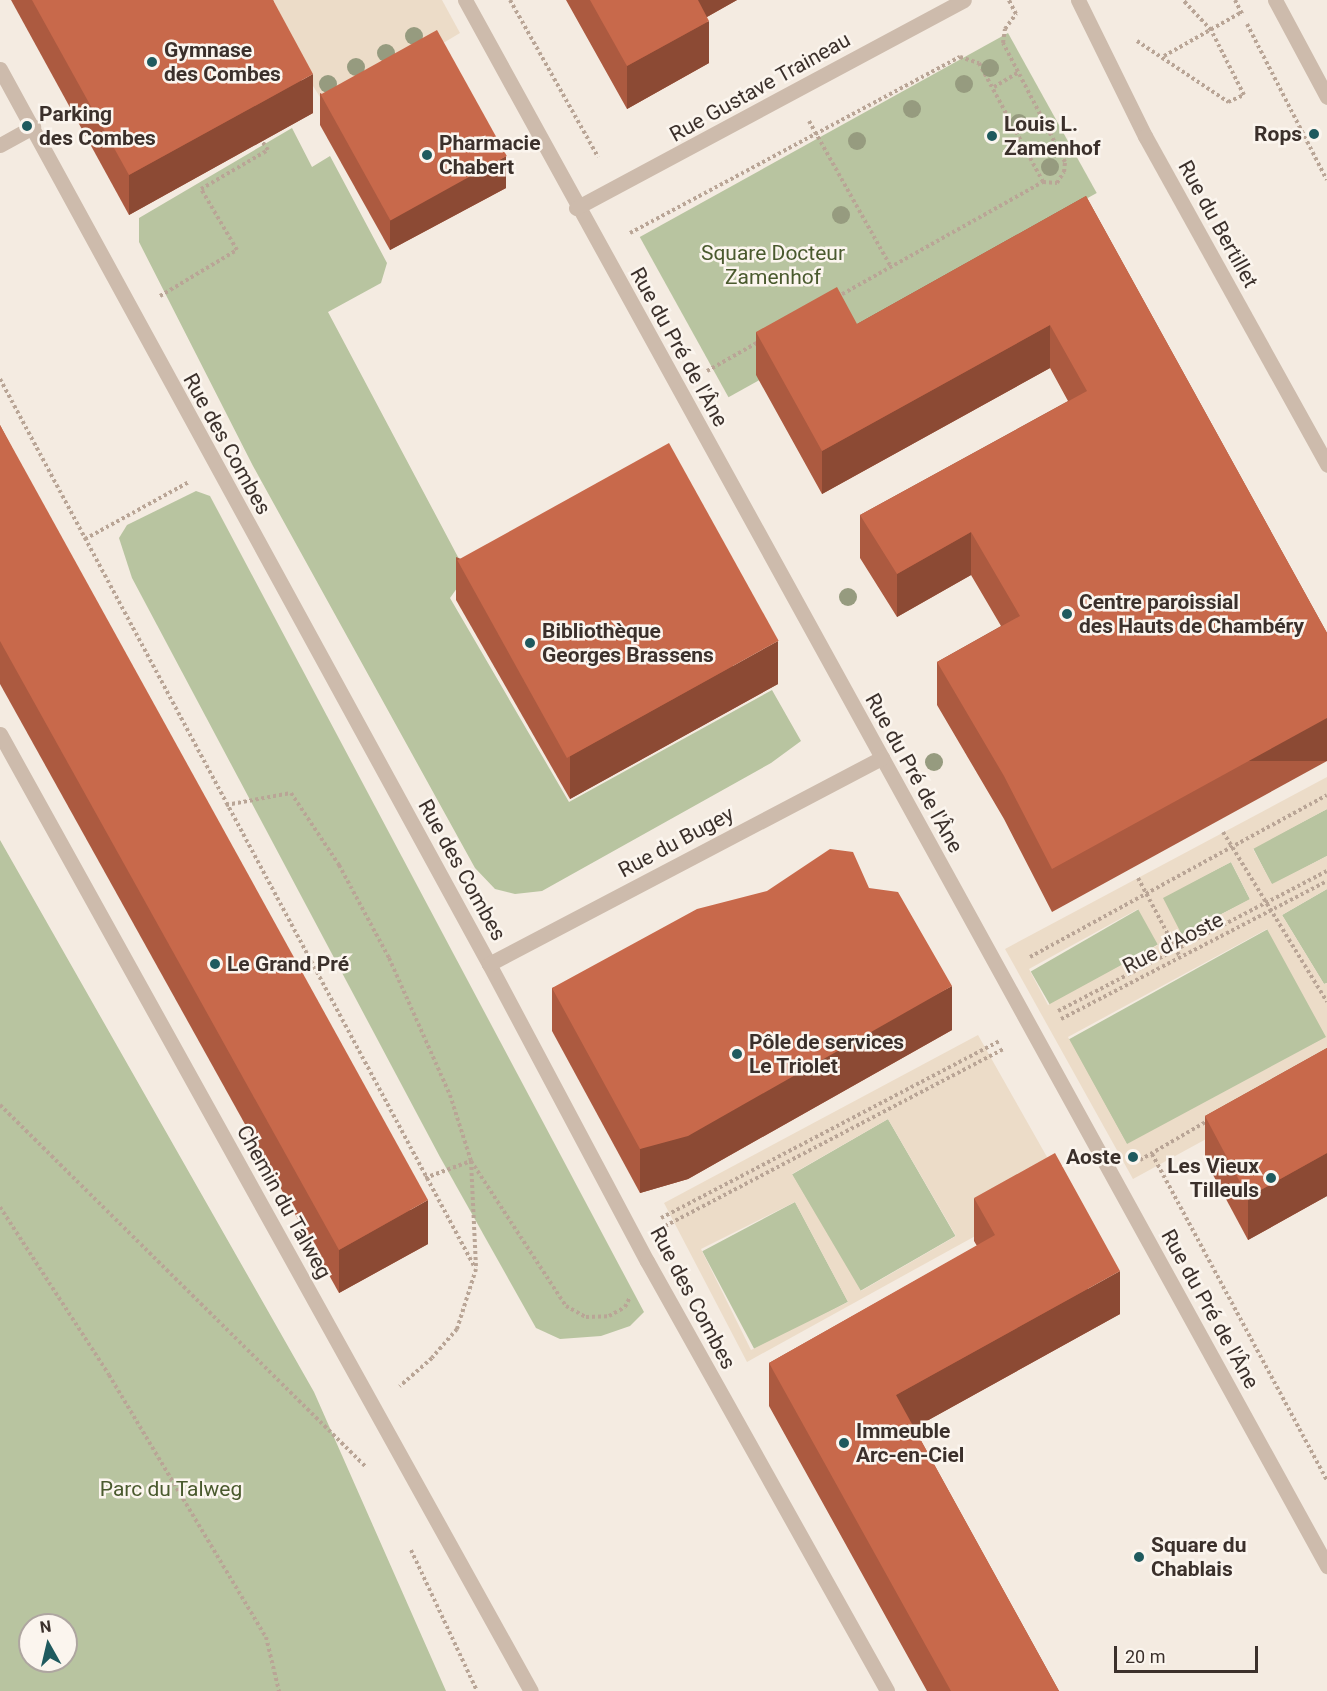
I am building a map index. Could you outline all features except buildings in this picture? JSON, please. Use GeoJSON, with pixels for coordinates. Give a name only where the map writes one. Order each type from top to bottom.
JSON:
{"type":"FeatureCollection","features":[{"type":"Feature","properties":{"kind":"street","name":"Rue du Pré de l'Âne"},"geometry":{"type":"LineString","coordinates":[[465,0],[576,208],[1327,1566]]}},
{"type":"Feature","properties":{"kind":"street","name":"Rue Gustave Traineau"},"geometry":{"type":"LineString","coordinates":[[576,208],[964,0]]}},
{"type":"Feature","properties":{"kind":"street","name":"Rue du Bertillet"},"geometry":{"type":"LineString","coordinates":[[1078,0],[1145,136],[1327,465]]}},
{"type":"Feature","properties":{"kind":"street"},"geometry":{"type":"LineString","coordinates":[[1275,0],[1327,97]]}},
{"type":"Feature","properties":{"kind":"street","name":"Rue des Combes"},"geometry":{"type":"LineString","coordinates":[[0,69],[215,467],[489,964],[636,1236],[647,1262],[887,1691]]}},
{"type":"Feature","properties":{"kind":"street"},"geometry":{"type":"LineString","coordinates":[[0,145],[33,128]]}},
{"type":"Feature","properties":{"kind":"street","name":"Chemin du Talweg"},"geometry":{"type":"LineString","coordinates":[[0,734],[531,1691]]}},
{"type":"Feature","properties":{"kind":"street","name":"Rue du Bugey"},"geometry":{"type":"LineString","coordinates":[[489,964],[882,758]]}},
{"type":"Feature","properties":{"kind":"path"},"geometry":{"type":"LineString","coordinates":[[510,0],[603,166]]}},
{"type":"Feature","properties":{"kind":"path"},"geometry":{"type":"LineString","coordinates":[[830,301],[1043,182],[1057,183],[1064,172],[1065,162],[1003,43],[1005,29],[1016,14],[1009,0]]}},
{"type":"Feature","properties":{"kind":"path"},"geometry":{"type":"LineString","coordinates":[[1096,35],[1123,33],[1164,56],[1228,102],[1244,95],[1211,30],[1183,0]]}},
{"type":"Feature","properties":{"kind":"path"},"geometry":{"type":"LineString","coordinates":[[1235,0],[1327,180]]}},
{"type":"Feature","properties":{"kind":"path"},"geometry":{"type":"LineString","coordinates":[[1164,56],[1241,12]]}},
{"type":"Feature","properties":{"kind":"path"},"geometry":{"type":"LineString","coordinates":[[600,249],[960,57],[979,63],[994,87],[1043,182]]}},
{"type":"Feature","properties":{"kind":"path"},"geometry":{"type":"LineString","coordinates":[[994,87],[1019,72]]}},
{"type":"Feature","properties":{"kind":"path"},"geometry":{"type":"LineString","coordinates":[[794,92],[891,267]]}},
{"type":"Feature","properties":{"kind":"path"},"geometry":{"type":"LineString","coordinates":[[132,313],[237,250],[201,189],[268,150],[262,141]]}},
{"type":"Feature","properties":{"kind":"path"},"geometry":{"type":"LineString","coordinates":[[677,388],[769,336]]}},
{"type":"Feature","properties":{"kind":"path"},"geometry":{"type":"LineString","coordinates":[[0,379],[425,1178],[476,1269]]}},
{"type":"Feature","properties":{"kind":"path"},"geometry":{"type":"LineString","coordinates":[[85,539],[215,467]]}},
{"type":"Feature","properties":{"kind":"path"},"geometry":{"type":"LineString","coordinates":[[226,805],[291,793],[339,866],[389,958],[450,1095],[471,1161],[476,1269],[457,1329],[432,1358],[374,1408]]}},
{"type":"Feature","properties":{"kind":"path"},"geometry":{"type":"LineString","coordinates":[[1000,972],[1327,795]]}},
{"type":"Feature","properties":{"kind":"path"},"geometry":{"type":"LineString","coordinates":[[1223,832],[1327,1002]]}},
{"type":"Feature","properties":{"kind":"path"},"geometry":{"type":"LineString","coordinates":[[636,1236],[1031,1030],[1175,950],[1327,871]]}},
{"type":"Feature","properties":{"kind":"path"},"geometry":{"type":"LineString","coordinates":[[1138,878],[1180,957]]}},
{"type":"Feature","properties":{"kind":"path","name":"Rue d'Aoste"},"geometry":{"type":"LineString","coordinates":[[1031,1030],[1327,881]]}},
{"type":"Feature","properties":{"kind":"path"},"geometry":{"type":"LineString","coordinates":[[636,1236],[1031,1030]]}},
{"type":"Feature","properties":{"kind":"path"},"geometry":{"type":"LineString","coordinates":[[0,1105],[370,1471]]}},
{"type":"Feature","properties":{"kind":"path"},"geometry":{"type":"LineString","coordinates":[[1219,1115],[1152,1154],[1327,1481]]}},
{"type":"Feature","properties":{"kind":"path"},"geometry":{"type":"LineString","coordinates":[[425,1178],[471,1161]]}},
{"type":"Feature","properties":{"kind":"path"},"geometry":{"type":"LineString","coordinates":[[471,1161],[566,1306],[586,1317],[617,1311],[625,1307],[647,1262]]}},
{"type":"Feature","properties":{"kind":"path"},"geometry":{"type":"LineString","coordinates":[[0,1206],[109,1375],[266,1637],[279,1691]]}},
{"type":"Feature","properties":{"kind":"green space","name":"Square Docteur Zamenhof"},"geometry":{"type":"Polygon","coordinates":[[[1008,33],[1097,193],[729,397],[640,237],[1008,33]]]}},
{"type":"Feature","properties":{"kind":"green space"},"geometry":{"type":"Polygon","coordinates":[[[292,128],[312,167],[330,156],[387,263],[381,283],[328,312],[467,574],[450,598],[569,802],[772,690],[801,741],[771,763],[542,891],[515,894],[495,889],[475,868],[253,466],[139,242],[139,218],[292,128]]]}},
{"type":"Feature","properties":{"kind":"green space"},"geometry":{"type":"Polygon","coordinates":[[[196,491],[210,496],[644,1312],[630,1326],[601,1336],[560,1339],[536,1328],[440,1157],[132,578],[119,538],[127,525],[196,491]]]}},
{"type":"Feature","properties":{"kind":"green space"},"geometry":{"type":"Polygon","coordinates":[[[1327,809],[1327,856],[1272,885],[1253,848],[1327,809]]]}},
{"type":"Feature","properties":{"kind":"green space","name":"Parc du Talweg"},"geometry":{"type":"Polygon","coordinates":[[[0,840],[314,1392],[446,1691],[0,1691],[0,840]]]}},
{"type":"Feature","properties":{"kind":"green space"},"geometry":{"type":"Polygon","coordinates":[[[1231,862],[1250,899],[1181,935],[1162,897],[1231,862]]]}},
{"type":"Feature","properties":{"kind":"green space"},"geometry":{"type":"Polygon","coordinates":[[[1327,889],[1327,983],[1324,984],[1282,915],[1327,889]]]}},
{"type":"Feature","properties":{"kind":"green space"},"geometry":{"type":"Polygon","coordinates":[[[1139,909],[1159,944],[1051,1006],[1031,972],[1139,909]]]}},
{"type":"Feature","properties":{"kind":"green space"},"geometry":{"type":"Polygon","coordinates":[[[1268,929],[1327,1037],[1128,1147],[1069,1040],[1268,929]]]}},
{"type":"Feature","properties":{"kind":"green space"},"geometry":{"type":"Polygon","coordinates":[[[888,1119],[956,1236],[859,1291],[792,1174],[888,1119]]]}},
{"type":"Feature","properties":{"kind":"green space"},"geometry":{"type":"Polygon","coordinates":[[[795,1202],[848,1302],[755,1351],[702,1251],[795,1202]]]}},
{"type":"Feature","properties":{"kind":"shaded area"},"geometry":{"type":"Polygon","coordinates":[[[258,0],[442,0],[460,33],[329,111],[258,0]]]}},
{"type":"Feature","properties":{"kind":"shaded area"},"geometry":{"type":"Polygon","coordinates":[[[1327,777],[1327,809],[1253,849],[1272,884],[1327,856],[1327,889],[1282,915],[1324,984],[1327,983],[1327,1073],[1133,1179],[1005,949],[1327,777]],[[1231,862],[1163,898],[1182,935],[1250,899],[1231,862]],[[1138,909],[1029,969],[1048,1005],[1158,945],[1138,909]],[[1267,929],[1068,1037],[1127,1144],[1326,1037],[1267,929]]]}},
{"type":"Feature","properties":{"kind":"shaded area"},"geometry":{"type":"Polygon","coordinates":[[[978,1035],[1064,1187],[747,1362],[664,1203],[978,1035]],[[888,1119],[792,1174],[861,1291],[956,1236],[888,1119]],[[795,1202],[701,1249],[751,1350],[848,1302],[795,1202]]]}},
{"type":"Feature","properties":{"kind":"place","name":"Gymnase des Combes"},"geometry":{"type":"Point","coordinates":[152,62]}},
{"type":"Feature","properties":{"kind":"place","name":"Parking des Combes"},"geometry":{"type":"Point","coordinates":[27,126]}},
{"type":"Feature","properties":{"kind":"place","name":"Rops"},"geometry":{"type":"Point","coordinates":[1314,134]}},
{"type":"Feature","properties":{"kind":"place","name":"Louis L. Zamenhof"},"geometry":{"type":"Point","coordinates":[992,136]}},
{"type":"Feature","properties":{"kind":"place","name":"Pharmacie Chabert"},"geometry":{"type":"Point","coordinates":[427,155]}},
{"type":"Feature","properties":{"kind":"place","name":"Centre paroissial des Hauts de Chambéry"},"geometry":{"type":"Point","coordinates":[1067,614]}},
{"type":"Feature","properties":{"kind":"place","name":"Bibliothèque Georges Brassens"},"geometry":{"type":"Point","coordinates":[530,643]}},
{"type":"Feature","properties":{"kind":"place","name":"Le Grand Pré"},"geometry":{"type":"Point","coordinates":[215,964]}},
{"type":"Feature","properties":{"kind":"place","name":"Pôle de services Le Triolet"},"geometry":{"type":"Point","coordinates":[737,1054]}},
{"type":"Feature","properties":{"kind":"place","name":"Aoste"},"geometry":{"type":"Point","coordinates":[1133,1157]}},
{"type":"Feature","properties":{"kind":"place","name":"Les Vieux Tilleuls"},"geometry":{"type":"Point","coordinates":[1271,1178]}},
{"type":"Feature","properties":{"kind":"place","name":"Immeuble Arc-en-Ciel"},"geometry":{"type":"Point","coordinates":[844,1443]}},
{"type":"Feature","properties":{"kind":"place","name":"Square du Chablais"},"geometry":{"type":"Point","coordinates":[1139,1557]}}]}
